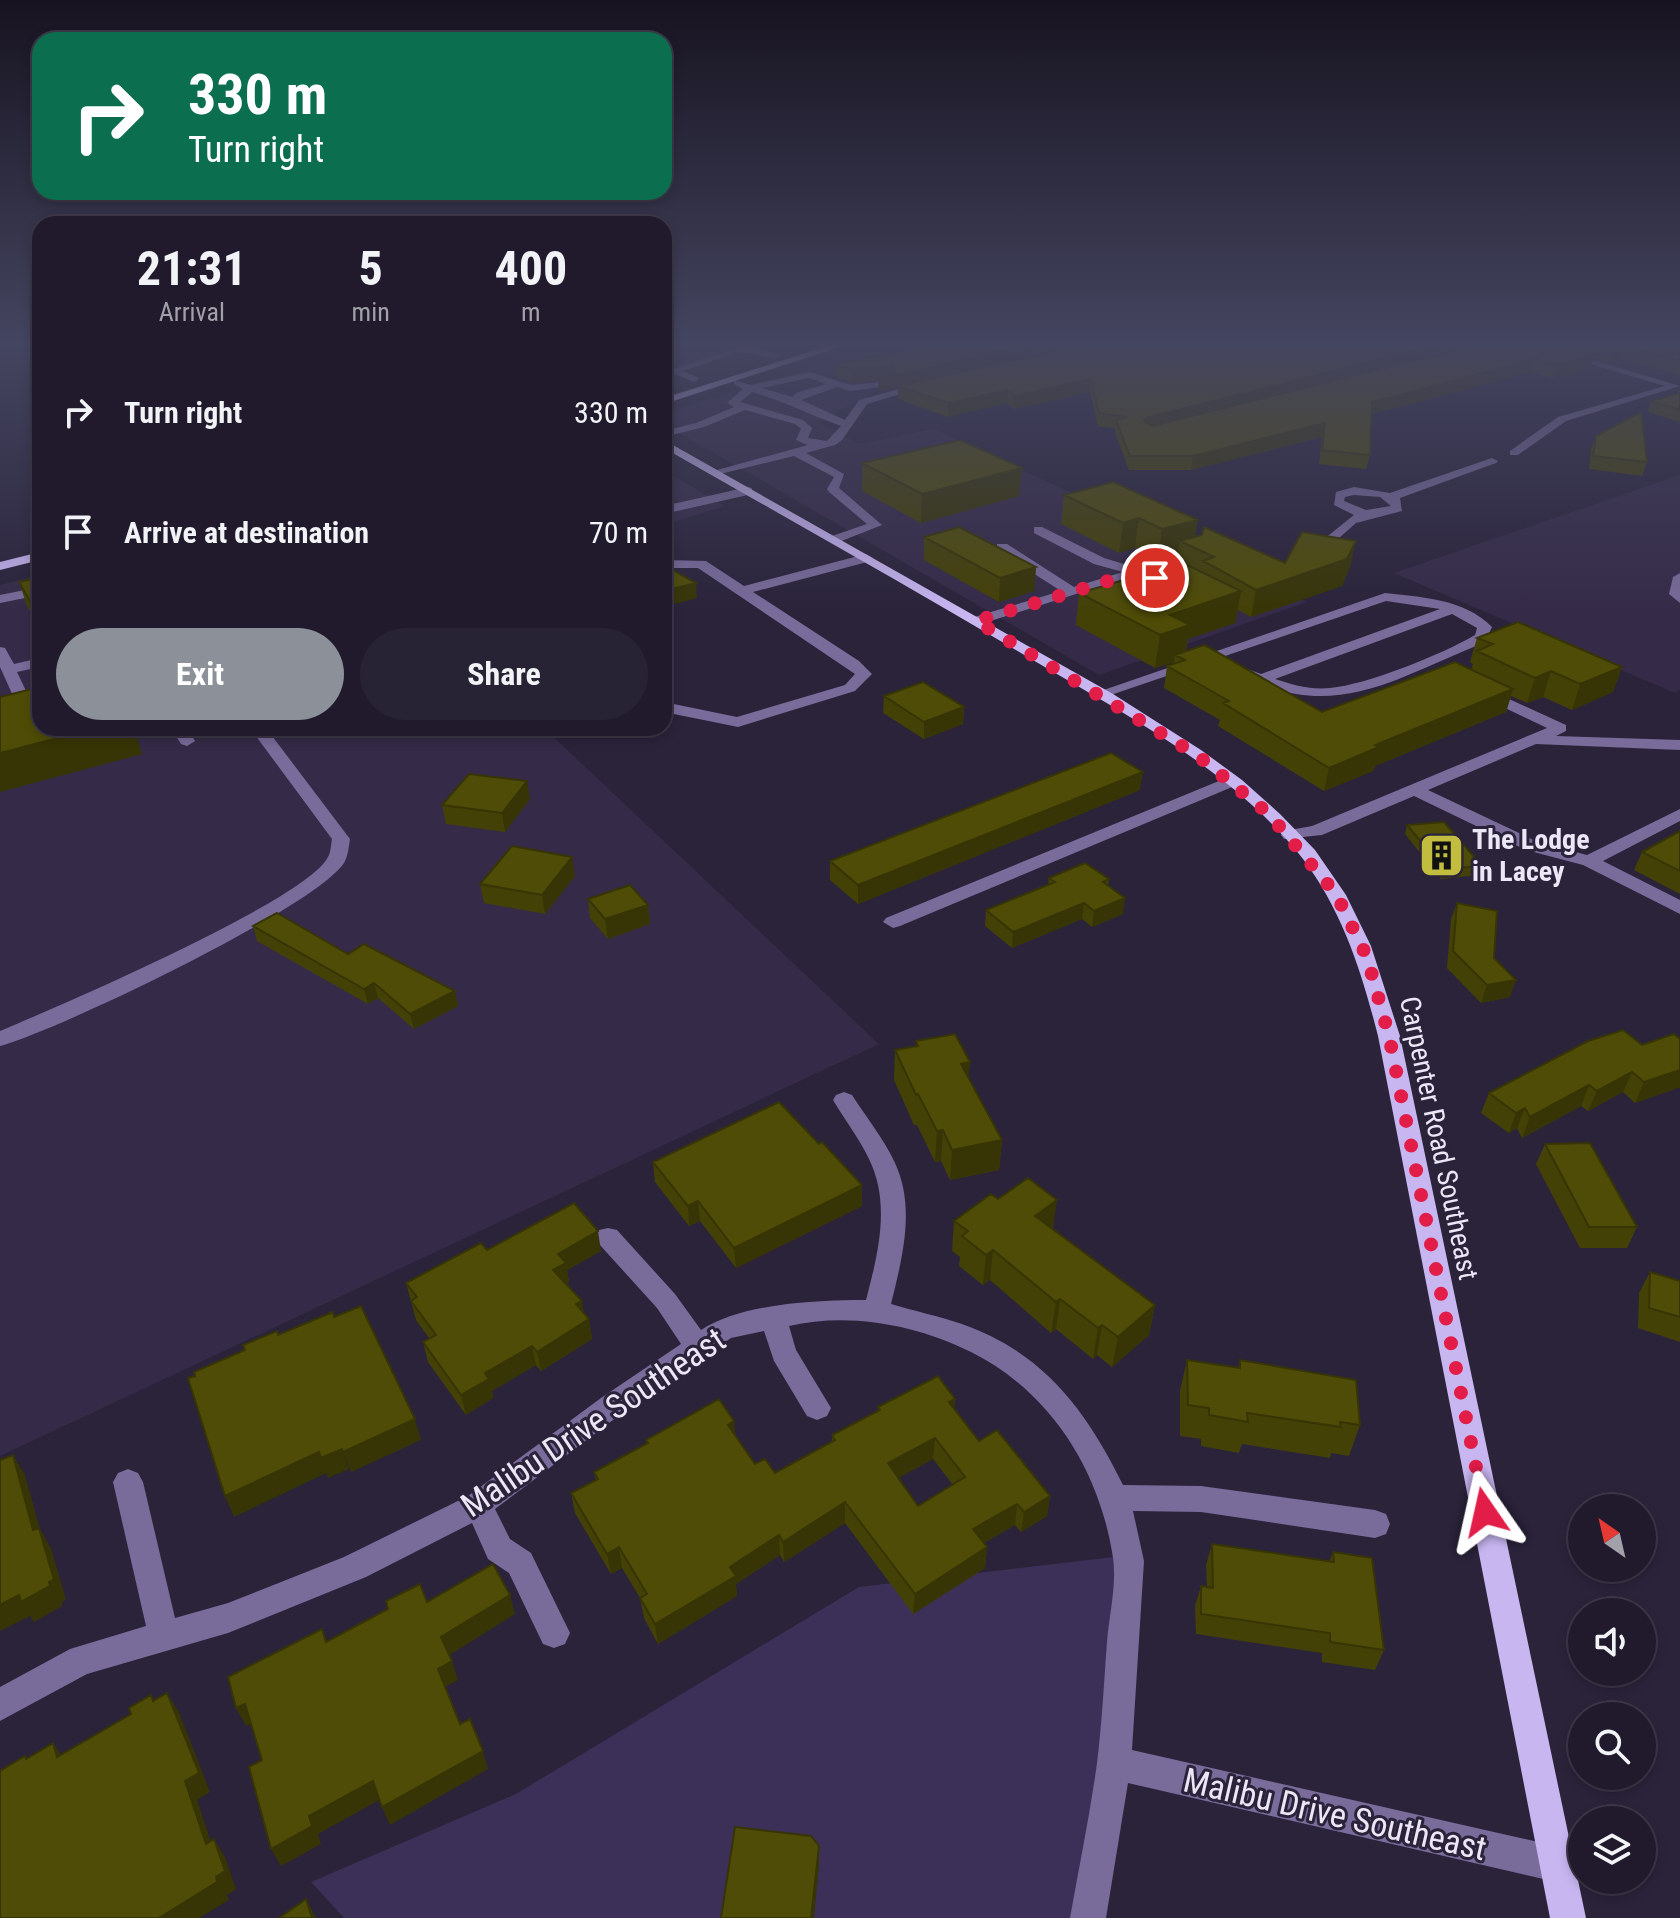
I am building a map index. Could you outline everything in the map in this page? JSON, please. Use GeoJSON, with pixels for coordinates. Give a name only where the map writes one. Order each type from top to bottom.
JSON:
{"type":"FeatureCollection","features":[{"type":"Feature","properties":{"kind":"main road","name":"Carpenter Road Southeast"},"geometry":{"type":"LineString","coordinates":[[672,447],[1158,729],[1231,781],[1290,835],[1336,894],[1367,957],[1389,1036],[1568,1918]]}},
{"type":"Feature","properties":{"kind":"main road"},"geometry":{"type":"LineString","coordinates":[[0,566],[32,558]]}},
{"type":"Feature","properties":{"kind":"street"},"geometry":{"type":"LineString","coordinates":[[804,435],[802,440],[822,446]]}},
{"type":"Feature","properties":{"kind":"street"},"geometry":{"type":"LineString","coordinates":[[716,472],[822,446],[840,435]]}},
{"type":"Feature","properties":{"kind":"street"},"geometry":{"type":"LineString","coordinates":[[1391,497],[1492,461],[1522,461],[1522,457],[1514,453],[1540,435]]}},
{"type":"Feature","properties":{"kind":"street"},"geometry":{"type":"LineString","coordinates":[[798,453],[840,476],[833,489],[876,525],[834,540]]}},
{"type":"Feature","properties":{"kind":"street"},"geometry":{"type":"LineString","coordinates":[[672,508],[748,491]]}},
{"type":"Feature","properties":{"kind":"street"},"geometry":{"type":"LineString","coordinates":[[1363,491],[1391,497],[1399,504],[1394,511],[1368,513],[1341,506],[1337,498],[1345,493],[1363,491]]}},
{"type":"Feature","properties":{"kind":"street"},"geometry":{"type":"LineString","coordinates":[[672,501],[678,507]]}},
{"type":"Feature","properties":{"kind":"street"},"geometry":{"type":"LineString","coordinates":[[1325,543],[1352,520],[1368,513]]}},
{"type":"Feature","properties":{"kind":"street"},"geometry":{"type":"LineString","coordinates":[[1038,530],[1099,561],[1161,579]]}},
{"type":"Feature","properties":{"kind":"street"},"geometry":{"type":"LineString","coordinates":[[1002,547],[1071,591]]}},
{"type":"Feature","properties":{"kind":"street"},"geometry":{"type":"LineString","coordinates":[[976,621],[1192,555]]}},
{"type":"Feature","properties":{"kind":"street"},"geometry":{"type":"LineString","coordinates":[[740,591],[866,558]]}},
{"type":"Feature","properties":{"kind":"street"},"geometry":{"type":"LineString","coordinates":[[672,564],[701,564],[854,664],[864,674],[850,688],[738,722],[672,709]]}},
{"type":"Feature","properties":{"kind":"street"},"geometry":{"type":"LineString","coordinates":[[1680,577],[1676,594],[1680,599]]}},
{"type":"Feature","properties":{"kind":"street"},"geometry":{"type":"LineString","coordinates":[[0,599],[32,593]]}},
{"type":"Feature","properties":{"kind":"street"},"geometry":{"type":"LineString","coordinates":[[1100,694],[1199,659],[1385,597],[1428,601],[1452,609],[1485,627],[1481,637],[1352,688],[1329,693],[1301,691],[1199,659]]}},
{"type":"Feature","properties":{"kind":"street"},"geometry":{"type":"LineString","coordinates":[[1261,679],[1452,609]]}},
{"type":"Feature","properties":{"kind":"street"},"geometry":{"type":"LineString","coordinates":[[0,651],[32,712]]}},
{"type":"Feature","properties":{"kind":"street"},"geometry":{"type":"LineString","coordinates":[[1421,662],[1448,676]]}},
{"type":"Feature","properties":{"kind":"street"},"geometry":{"type":"LineString","coordinates":[[9,670],[32,664]]}},
{"type":"Feature","properties":{"kind":"street"},"geometry":{"type":"LineString","coordinates":[[1290,835],[1316,831],[1417,791],[1560,728],[1476,689]]}},
{"type":"Feature","properties":{"kind":"street"},"geometry":{"type":"LineString","coordinates":[[11,725],[32,720]]}},
{"type":"Feature","properties":{"kind":"street"},"geometry":{"type":"LineString","coordinates":[[0,1039],[111,992],[204,947],[313,882],[337,860],[341,839],[264,736]]}},
{"type":"Feature","properties":{"kind":"street"},"geometry":{"type":"LineString","coordinates":[[1533,740],[1680,745]]}},
{"type":"Feature","properties":{"kind":"street"},"geometry":{"type":"LineString","coordinates":[[893,922],[1231,781]]}},
{"type":"Feature","properties":{"kind":"street"},"geometry":{"type":"LineString","coordinates":[[1417,791],[1532,846],[1589,861],[1680,908]]}},
{"type":"Feature","properties":{"kind":"street"},"geometry":{"type":"LineString","coordinates":[[1589,861],[1680,814]]}},
{"type":"Feature","properties":{"kind":"street"},"geometry":{"type":"LineString","coordinates":[[844,1100],[886,1169],[894,1207],[889,1257],[876,1311]]}},
{"type":"Feature","properties":{"kind":"street"},"geometry":{"type":"LineString","coordinates":[[608,1237],[666,1301],[697,1345]]}},
{"type":"Feature","properties":{"kind":"street","name":"Malibu Drive Southeast"},"geometry":{"type":"LineString","coordinates":[[0,1705],[81,1660],[228,1618],[355,1567],[478,1505],[697,1345],[724,1329],[813,1310],[876,1311],[957,1333],[1002,1355],[1050,1393],[1088,1443],[1115,1498],[1129,1561],[1114,1763],[1088,1918]]}},
{"type":"Feature","properties":{"kind":"street"},"geometry":{"type":"LineString","coordinates":[[774,1317],[783,1353],[817,1408]]}},
{"type":"Feature","properties":{"kind":"street"},"geometry":{"type":"LineString","coordinates":[[128,1482],[164,1636]]}},
{"type":"Feature","properties":{"kind":"street"},"geometry":{"type":"LineString","coordinates":[[1115,1498],[1201,1499],[1375,1524]]}},
{"type":"Feature","properties":{"kind":"street"},"geometry":{"type":"LineString","coordinates":[[478,1505],[499,1549],[520,1563],[554,1633]]}},
{"type":"Feature","properties":{"kind":"street","name":"Malibu Drive Southeast"},"geometry":{"type":"LineString","coordinates":[[1114,1763],[1556,1864]]}},
{"type":"Feature","properties":{"kind":"shaded area"},"geometry":{"type":"Polygon","coordinates":[[[682,435],[841,435],[860,444],[907,435],[946,435],[1307,602],[1099,675],[682,435]]]}},
{"type":"Feature","properties":{"kind":"shaded area"},"geometry":{"type":"Polygon","coordinates":[[[672,475],[725,506],[672,523],[672,475]]]}},
{"type":"Feature","properties":{"kind":"shaded area"},"geometry":{"type":"Polygon","coordinates":[[[1680,475],[1680,690],[1675,693],[1394,573],[1680,475]]]}},
{"type":"Feature","properties":{"kind":"shaded area"},"geometry":{"type":"Polygon","coordinates":[[[32,577],[32,736],[552,736],[879,1044],[0,1456],[0,585],[32,577]]]}},
{"type":"Feature","properties":{"kind":"shaded area"},"geometry":{"type":"Polygon","coordinates":[[[1122,1556],[1098,1769],[1074,1918],[344,1918],[311,1882],[516,1794],[859,1587],[1122,1556]]]}},
{"type":"Feature","properties":{"kind":"building"},"geometry":{"type":"Polygon","coordinates":[[[1122,435],[1279,435],[1193,456],[1130,456],[1122,435]]]}},
{"type":"Feature","properties":{"kind":"building"},"geometry":{"type":"Polygon","coordinates":[[[1324,435],[1371,435],[1370,455],[1322,450],[1324,435]]]}},
{"type":"Feature","properties":{"kind":"building"},"geometry":{"type":"Polygon","coordinates":[[[1644,435],[1647,462],[1593,456],[1596,436],[1644,435]]]}},
{"type":"Feature","properties":{"kind":"building"},"geometry":{"type":"Polygon","coordinates":[[[960,440],[1022,468],[922,494],[862,463],[960,440]]]}},
{"type":"Feature","properties":{"kind":"building"},"geometry":{"type":"Polygon","coordinates":[[[1113,482],[1198,520],[1162,529],[1139,518],[1123,523],[1064,495],[1113,482]]]}},
{"type":"Feature","properties":{"kind":"building"},"geometry":{"type":"Polygon","coordinates":[[[959,527],[1036,567],[1000,578],[924,537],[959,527]]]}},
{"type":"Feature","properties":{"kind":"building"},"geometry":{"type":"Polygon","coordinates":[[[1204,527],[1285,563],[1302,532],[1356,541],[1347,559],[1256,590],[1203,561],[1214,557],[1180,541],[1202,535],[1204,527]]]}},
{"type":"Feature","properties":{"kind":"building"},"geometry":{"type":"Polygon","coordinates":[[[1183,563],[1241,591],[1170,615],[1190,625],[1160,635],[1079,593],[1183,563]]]}},
{"type":"Feature","properties":{"kind":"building"},"geometry":{"type":"Polygon","coordinates":[[[672,570],[696,583],[672,589],[672,570]]]}},
{"type":"Feature","properties":{"kind":"building"},"geometry":{"type":"Polygon","coordinates":[[[32,579],[32,604],[19,582],[32,579]]]}},
{"type":"Feature","properties":{"kind":"building"},"geometry":{"type":"Polygon","coordinates":[[[1518,622],[1622,667],[1580,684],[1551,671],[1535,678],[1477,651],[1493,644],[1477,638],[1518,622]]]}},
{"type":"Feature","properties":{"kind":"building"},"geometry":{"type":"Polygon","coordinates":[[[1204,645],[1322,712],[1455,662],[1513,689],[1375,745],[1379,747],[1329,768],[1223,703],[1229,701],[1167,666],[1185,660],[1175,655],[1204,645]]]}},
{"type":"Feature","properties":{"kind":"building"},"geometry":{"type":"Polygon","coordinates":[[[923,682],[964,707],[924,722],[884,696],[923,682]]]}},
{"type":"Feature","properties":{"kind":"building"},"geometry":{"type":"Polygon","coordinates":[[[32,689],[32,736],[65,736],[0,753],[0,697],[32,689]]]}},
{"type":"Feature","properties":{"kind":"building"},"geometry":{"type":"Polygon","coordinates":[[[1111,753],[1143,772],[858,885],[830,861],[1111,753]]]}},
{"type":"Feature","properties":{"kind":"building"},"geometry":{"type":"Polygon","coordinates":[[[469,774],[527,781],[502,813],[442,805],[469,774]]]}},
{"type":"Feature","properties":{"kind":"building"},"geometry":{"type":"Polygon","coordinates":[[[1444,822],[1482,866],[1444,869],[1407,825],[1444,822]]]}},
{"type":"Feature","properties":{"kind":"building"},"geometry":{"type":"Polygon","coordinates":[[[1680,831],[1680,871],[1642,852],[1680,831]]]}},
{"type":"Feature","properties":{"kind":"building"},"geometry":{"type":"Polygon","coordinates":[[[512,846],[572,857],[542,895],[480,884],[512,846]]]}},
{"type":"Feature","properties":{"kind":"building"},"geometry":{"type":"Polygon","coordinates":[[[1085,863],[1109,879],[1103,882],[1125,898],[1094,911],[1084,903],[1013,932],[986,910],[1055,882],[1049,878],[1085,863]]]}},
{"type":"Feature","properties":{"kind":"building"},"geometry":{"type":"Polygon","coordinates":[[[630,885],[648,905],[605,919],[588,899],[630,885]]]}},
{"type":"Feature","properties":{"kind":"building"},"geometry":{"type":"Polygon","coordinates":[[[1457,903],[1497,911],[1494,958],[1516,980],[1487,985],[1453,951],[1457,903]]]}},
{"type":"Feature","properties":{"kind":"building"},"geometry":{"type":"Polygon","coordinates":[[[277,913],[348,954],[364,944],[455,991],[410,1014],[374,983],[364,989],[253,926],[277,913]]]}},
{"type":"Feature","properties":{"kind":"building"},"geometry":{"type":"Polygon","coordinates":[[[1623,1030],[1642,1045],[1674,1034],[1680,1039],[1680,1070],[1644,1082],[1632,1072],[1597,1091],[1589,1085],[1530,1117],[1525,1108],[1516,1113],[1489,1093],[1588,1041],[1623,1030]]]}},
{"type":"Feature","properties":{"kind":"building"},"geometry":{"type":"Polygon","coordinates":[[[955,1034],[970,1062],[961,1064],[1002,1140],[952,1150],[943,1130],[937,1131],[916,1095],[895,1050],[918,1046],[916,1041],[955,1034]]]}},
{"type":"Feature","properties":{"kind":"building"},"geometry":{"type":"Polygon","coordinates":[[[779,1102],[862,1185],[734,1248],[698,1201],[688,1206],[653,1162],[779,1102]]]}},
{"type":"Feature","properties":{"kind":"building"},"geometry":{"type":"Polygon","coordinates":[[[1590,1143],[1637,1227],[1589,1227],[1545,1144],[1590,1143]]]}},
{"type":"Feature","properties":{"kind":"building"},"geometry":{"type":"Polygon","coordinates":[[[1028,1178],[1057,1200],[1035,1216],[1155,1305],[1118,1337],[1102,1325],[1098,1328],[1060,1299],[1056,1302],[993,1250],[986,1255],[962,1236],[968,1231],[954,1221],[991,1194],[998,1199],[1028,1178]]]}},
{"type":"Feature","properties":{"kind":"building"},"geometry":{"type":"Polygon","coordinates":[[[574,1203],[598,1231],[558,1254],[566,1263],[553,1270],[582,1301],[576,1304],[589,1319],[537,1352],[532,1346],[485,1373],[489,1379],[461,1395],[423,1342],[436,1335],[411,1301],[417,1297],[406,1283],[481,1243],[487,1250],[574,1203]]]}},
{"type":"Feature","properties":{"kind":"building"},"geometry":{"type":"Polygon","coordinates":[[[1650,1272],[1680,1281],[1680,1317],[1649,1308],[1650,1272]]]}},
{"type":"Feature","properties":{"kind":"building"},"geometry":{"type":"Polygon","coordinates":[[[361,1306],[415,1419],[343,1452],[342,1449],[321,1458],[319,1452],[225,1496],[188,1378],[195,1376],[194,1372],[245,1350],[243,1345],[277,1331],[278,1335],[333,1312],[334,1317],[361,1306]]]}},
{"type":"Feature","properties":{"kind":"building"},"geometry":{"type":"Polygon","coordinates":[[[1187,1360],[1240,1368],[1240,1360],[1356,1380],[1360,1425],[1340,1422],[1341,1427],[1247,1413],[1248,1422],[1209,1415],[1209,1408],[1188,1405],[1187,1360]]]}},
{"type":"Feature","properties":{"kind":"building"},"geometry":{"type":"Polygon","coordinates":[[[938,1376],[955,1399],[949,1402],[979,1441],[997,1430],[1050,1496],[1024,1512],[1017,1504],[973,1529],[987,1547],[915,1594],[845,1502],[783,1542],[779,1535],[730,1567],[736,1576],[655,1624],[640,1598],[647,1594],[619,1547],[607,1554],[571,1493],[598,1479],[594,1472],[719,1399],[734,1421],[728,1425],[755,1464],[765,1459],[775,1473],[835,1440],[832,1435],[880,1410],[878,1407],[938,1376]],[[935,1438],[888,1463],[918,1506],[965,1477],[935,1438]]]}},
{"type":"Feature","properties":{"kind":"building"},"geometry":{"type":"Polygon","coordinates":[[[13,1455],[33,1530],[39,1528],[54,1580],[49,1582],[50,1586],[21,1602],[19,1595],[0,1605],[0,1460],[13,1455]]]}},
{"type":"Feature","properties":{"kind":"building"},"geometry":{"type":"Polygon","coordinates":[[[1212,1544],[1334,1562],[1333,1552],[1372,1558],[1384,1650],[1330,1642],[1330,1633],[1201,1614],[1201,1586],[1213,1588],[1212,1544]]]}},
{"type":"Feature","properties":{"kind":"building"},"geometry":{"type":"Polygon","coordinates":[[[493,1564],[510,1595],[441,1637],[452,1661],[438,1669],[460,1724],[470,1719],[483,1751],[382,1807],[373,1781],[309,1816],[312,1826],[271,1849],[249,1767],[262,1760],[245,1704],[236,1708],[228,1677],[322,1629],[326,1642],[388,1609],[386,1601],[420,1584],[427,1602],[493,1564]]]}},
{"type":"Feature","properties":{"kind":"building"},"geometry":{"type":"Polygon","coordinates":[[[167,1693],[199,1773],[185,1781],[206,1844],[214,1839],[225,1871],[216,1877],[217,1882],[159,1918],[0,1918],[0,1771],[53,1743],[57,1757],[131,1714],[129,1708],[151,1695],[153,1701],[167,1693]]]}},
{"type":"Feature","properties":{"kind":"building"},"geometry":{"type":"Polygon","coordinates":[[[735,1827],[811,1836],[819,1846],[811,1918],[721,1918],[735,1827]]]}},
{"type":"Feature","properties":{"kind":"building"},"geometry":{"type":"Polygon","coordinates":[[[306,1899],[312,1918],[279,1918],[306,1899]]]}},
{"type":"Feature","properties":{"kind":"place","name":"The Lodge in Lacey"},"geometry":{"type":"Point","coordinates":[1441,855]}},
{"type":"Feature","properties":{"kind":"route"},"geometry":{"type":"LineString","coordinates":[[1155,578],[1138,572],[976,621],[1197,755],[1231,781],[1290,835],[1336,894],[1367,957],[1389,1036],[1485,1512]]}}]}
